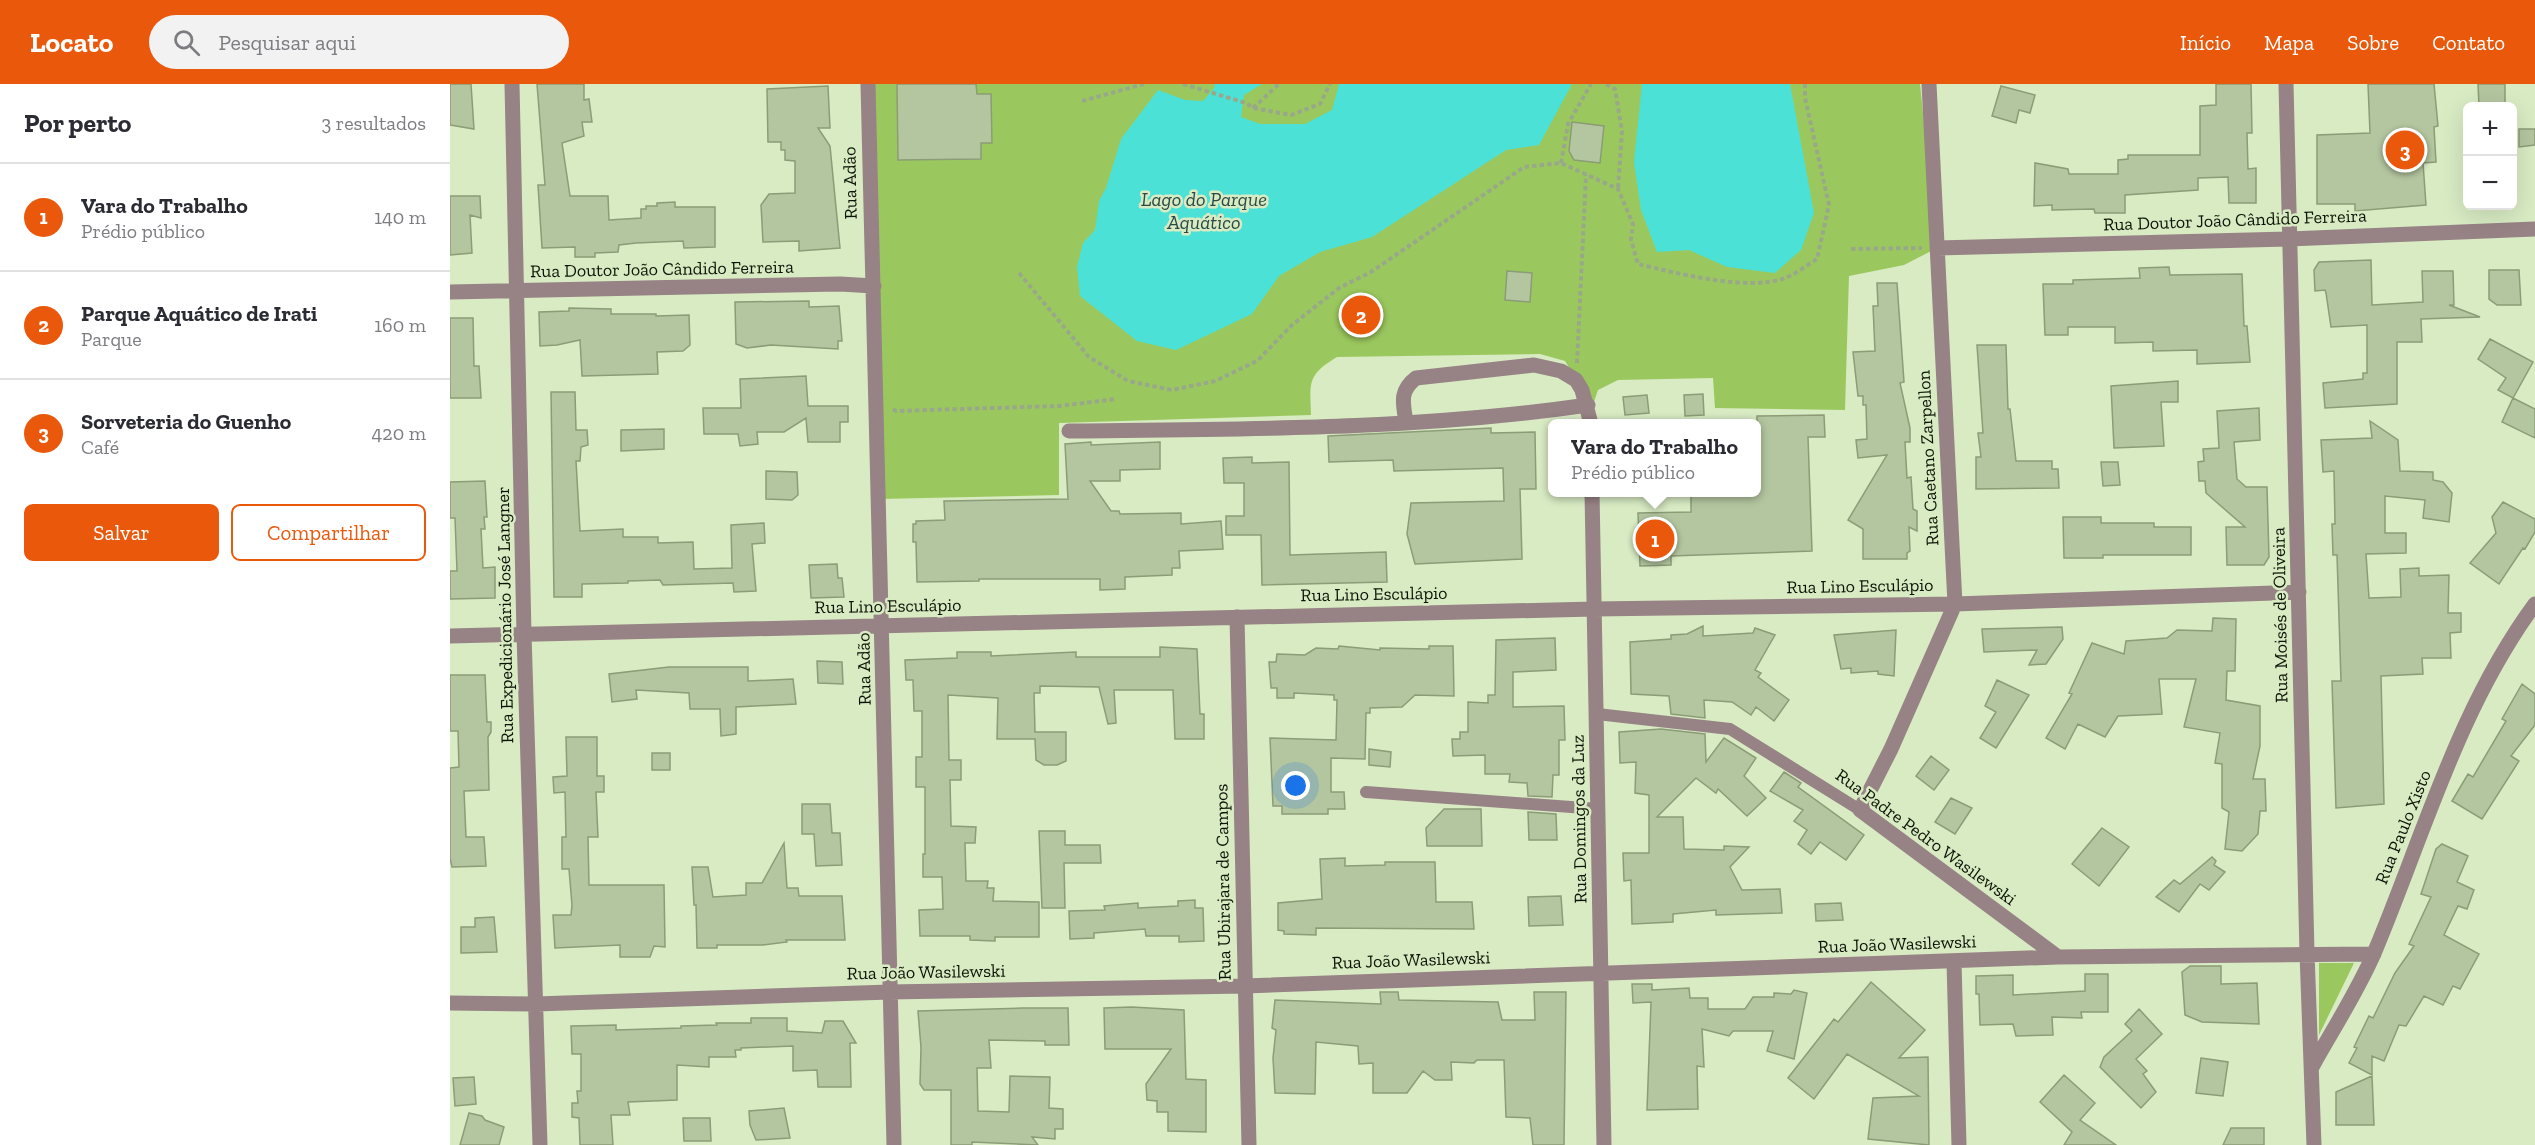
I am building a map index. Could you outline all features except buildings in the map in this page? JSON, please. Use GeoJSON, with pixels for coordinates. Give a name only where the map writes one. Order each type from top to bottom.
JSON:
{"type":"FeatureCollection","features":[{"type":"Feature","properties":{"kind":"street","name":"Rua Expedicionário José Langner"},"geometry":{"type":"LineString","coordinates":[[512,84],[524,634],[540,1145]]}},
{"type":"Feature","properties":{"kind":"street","name":"Rua Adão"},"geometry":{"type":"LineString","coordinates":[[868,84],[894,1145]]}},
{"type":"Feature","properties":{"kind":"street","name":"Rua Caetano Zarpellon"},"geometry":{"type":"LineString","coordinates":[[1860,810],[1891,748],[1955,604],[1929,84]]}},
{"type":"Feature","properties":{"kind":"street","name":"Rua Moisés de Oliveira"},"geometry":{"type":"LineString","coordinates":[[2286,84],[2307,953],[2314,1145]]}},
{"type":"Feature","properties":{"kind":"street","name":"Rua Doutor João Cândido Ferreira"},"geometry":{"type":"LineString","coordinates":[[1937,248],[2289,239],[2535,229]]}},
{"type":"Feature","properties":{"kind":"street","name":"Rua Doutor João Cândido Ferreira"},"geometry":{"type":"LineString","coordinates":[[450,292],[840,284],[874,286]]}},
{"type":"Feature","properties":{"kind":"street"},"geometry":{"type":"LineString","coordinates":[[1406,422],[1402,396],[1407,385],[1416,378],[1534,365],[1560,371],[1576,380],[1588,405],[1590,419]]}},
{"type":"Feature","properties":{"kind":"street"},"geometry":{"type":"LineString","coordinates":[[1069,431],[1312,429],[1527,414],[1588,405]]}},
{"type":"Feature","properties":{"kind":"street","name":"Rua Domingos da Luz"},"geometry":{"type":"LineString","coordinates":[[1592,497],[1604,1145]]}},
{"type":"Feature","properties":{"kind":"street","name":"Rua Lino Esculápio"},"geometry":{"type":"LineString","coordinates":[[450,636],[1593,609],[1955,604],[2299,592]]}},
{"type":"Feature","properties":{"kind":"street","name":"Rua Paulo Xisto"},"geometry":{"type":"LineString","coordinates":[[2312,1067],[2374,954],[2476,701],[2501,652],[2535,604]]}},
{"type":"Feature","properties":{"kind":"street","name":"Rua Ubirajara de Campos"},"geometry":{"type":"LineString","coordinates":[[1237,617],[1250,1145]]}},
{"type":"Feature","properties":{"kind":"street","name":"Rua Padre Pedro Wasilewski"},"geometry":{"type":"LineString","coordinates":[[1860,810],[2058,957]]}},
{"type":"Feature","properties":{"kind":"street","name":"Rua João Wasilewski"},"geometry":{"type":"LineString","coordinates":[[450,1003],[536,1004],[890,992],[1245,986],[2058,957],[2374,954]]}},
{"type":"Feature","properties":{"kind":"street"},"geometry":{"type":"LineString","coordinates":[[1954,962],[1959,1145]]}},
{"type":"Feature","properties":{"kind":"lane","name":"Rua Padre Pedro Wasilewski"},"geometry":{"type":"LineString","coordinates":[[1597,714],[1730,729],[1860,810]]}},
{"type":"Feature","properties":{"kind":"lane"},"geometry":{"type":"LineString","coordinates":[[1366,792],[1598,809]]}},
{"type":"Feature","properties":{"kind":"path"},"geometry":{"type":"LineString","coordinates":[[1083,100],[1144,84]]}},
{"type":"Feature","properties":{"kind":"path"},"geometry":{"type":"LineString","coordinates":[[1183,84],[1246,103],[1253,108],[1291,115],[1320,104],[1330,84]]}},
{"type":"Feature","properties":{"kind":"path"},"geometry":{"type":"LineString","coordinates":[[1253,108],[1279,84]]}},
{"type":"Feature","properties":{"kind":"path"},"geometry":{"type":"LineString","coordinates":[[1561,163],[1568,124],[1591,84]]}},
{"type":"Feature","properties":{"kind":"path"},"geometry":{"type":"LineString","coordinates":[[1606,84],[1615,89],[1622,131],[1618,189],[1633,224],[1631,240],[1638,264],[1705,279],[1753,283],[1785,279],[1817,259],[1829,205],[1805,98],[1805,84]]}},
{"type":"Feature","properties":{"kind":"path"},"geometry":{"type":"LineString","coordinates":[[1019,273],[1089,357],[1128,381],[1172,390],[1215,381],[1257,361],[1292,325],[1339,288],[1371,272],[1524,167],[1561,163],[1618,189]]}},
{"type":"Feature","properties":{"kind":"path"},"geometry":{"type":"LineString","coordinates":[[1576,380],[1586,175]]}},
{"type":"Feature","properties":{"kind":"path"},"geometry":{"type":"LineString","coordinates":[[1851,249],[1937,248]]}},
{"type":"Feature","properties":{"kind":"path"},"geometry":{"type":"LineString","coordinates":[[876,395],[896,411],[1059,406],[1116,399]]}},
{"type":"Feature","properties":{"kind":"green space"},"geometry":{"type":"Polygon","coordinates":[[[870,84],[1920,84],[1937,248],[1904,265],[1849,276],[1845,410],[1715,408],[1713,378],[1618,380],[1598,390],[1589,416],[1583,390],[1565,361],[1540,354],[1337,357],[1320,369],[1312,380],[1311,415],[1059,423],[1059,495],[879,499],[870,84]]]}},
{"type":"Feature","properties":{"kind":"green space"},"geometry":{"type":"Polygon","coordinates":[[[2319,963],[2354,963],[2319,1035],[2319,963]]]}},
{"type":"Feature","properties":{"kind":"water","name":"Lago do Parque Aquático"},"geometry":{"type":"Polygon","coordinates":[[[1214,84],[1262,84],[1244,95],[1241,117],[1260,124],[1305,124],[1332,110],[1339,84],[1572,84],[1539,145],[1506,150],[1372,237],[1320,252],[1279,276],[1252,314],[1176,350],[1137,341],[1080,296],[1077,267],[1083,243],[1095,230],[1099,201],[1106,188],[1121,139],[1158,90],[1185,100],[1203,101],[1215,87],[1214,84]]]}},
{"type":"Feature","properties":{"kind":"water"},"geometry":{"type":"Polygon","coordinates":[[[1642,84],[1790,84],[1814,213],[1801,250],[1775,273],[1727,267],[1689,250],[1657,252],[1641,210],[1634,162],[1642,84]]]}},
{"type":"Feature","properties":{"kind":"place","name":"Sorveteria do Guenho"},"geometry":{"type":"Point","coordinates":[2405,150]}},
{"type":"Feature","properties":{"kind":"place","name":"Parque Aquático de Irati"},"geometry":{"type":"Point","coordinates":[1361,315]}},
{"type":"Feature","properties":{"kind":"place","name":"Vara do Trabalho"},"geometry":{"type":"Point","coordinates":[1655,539]}}]}
